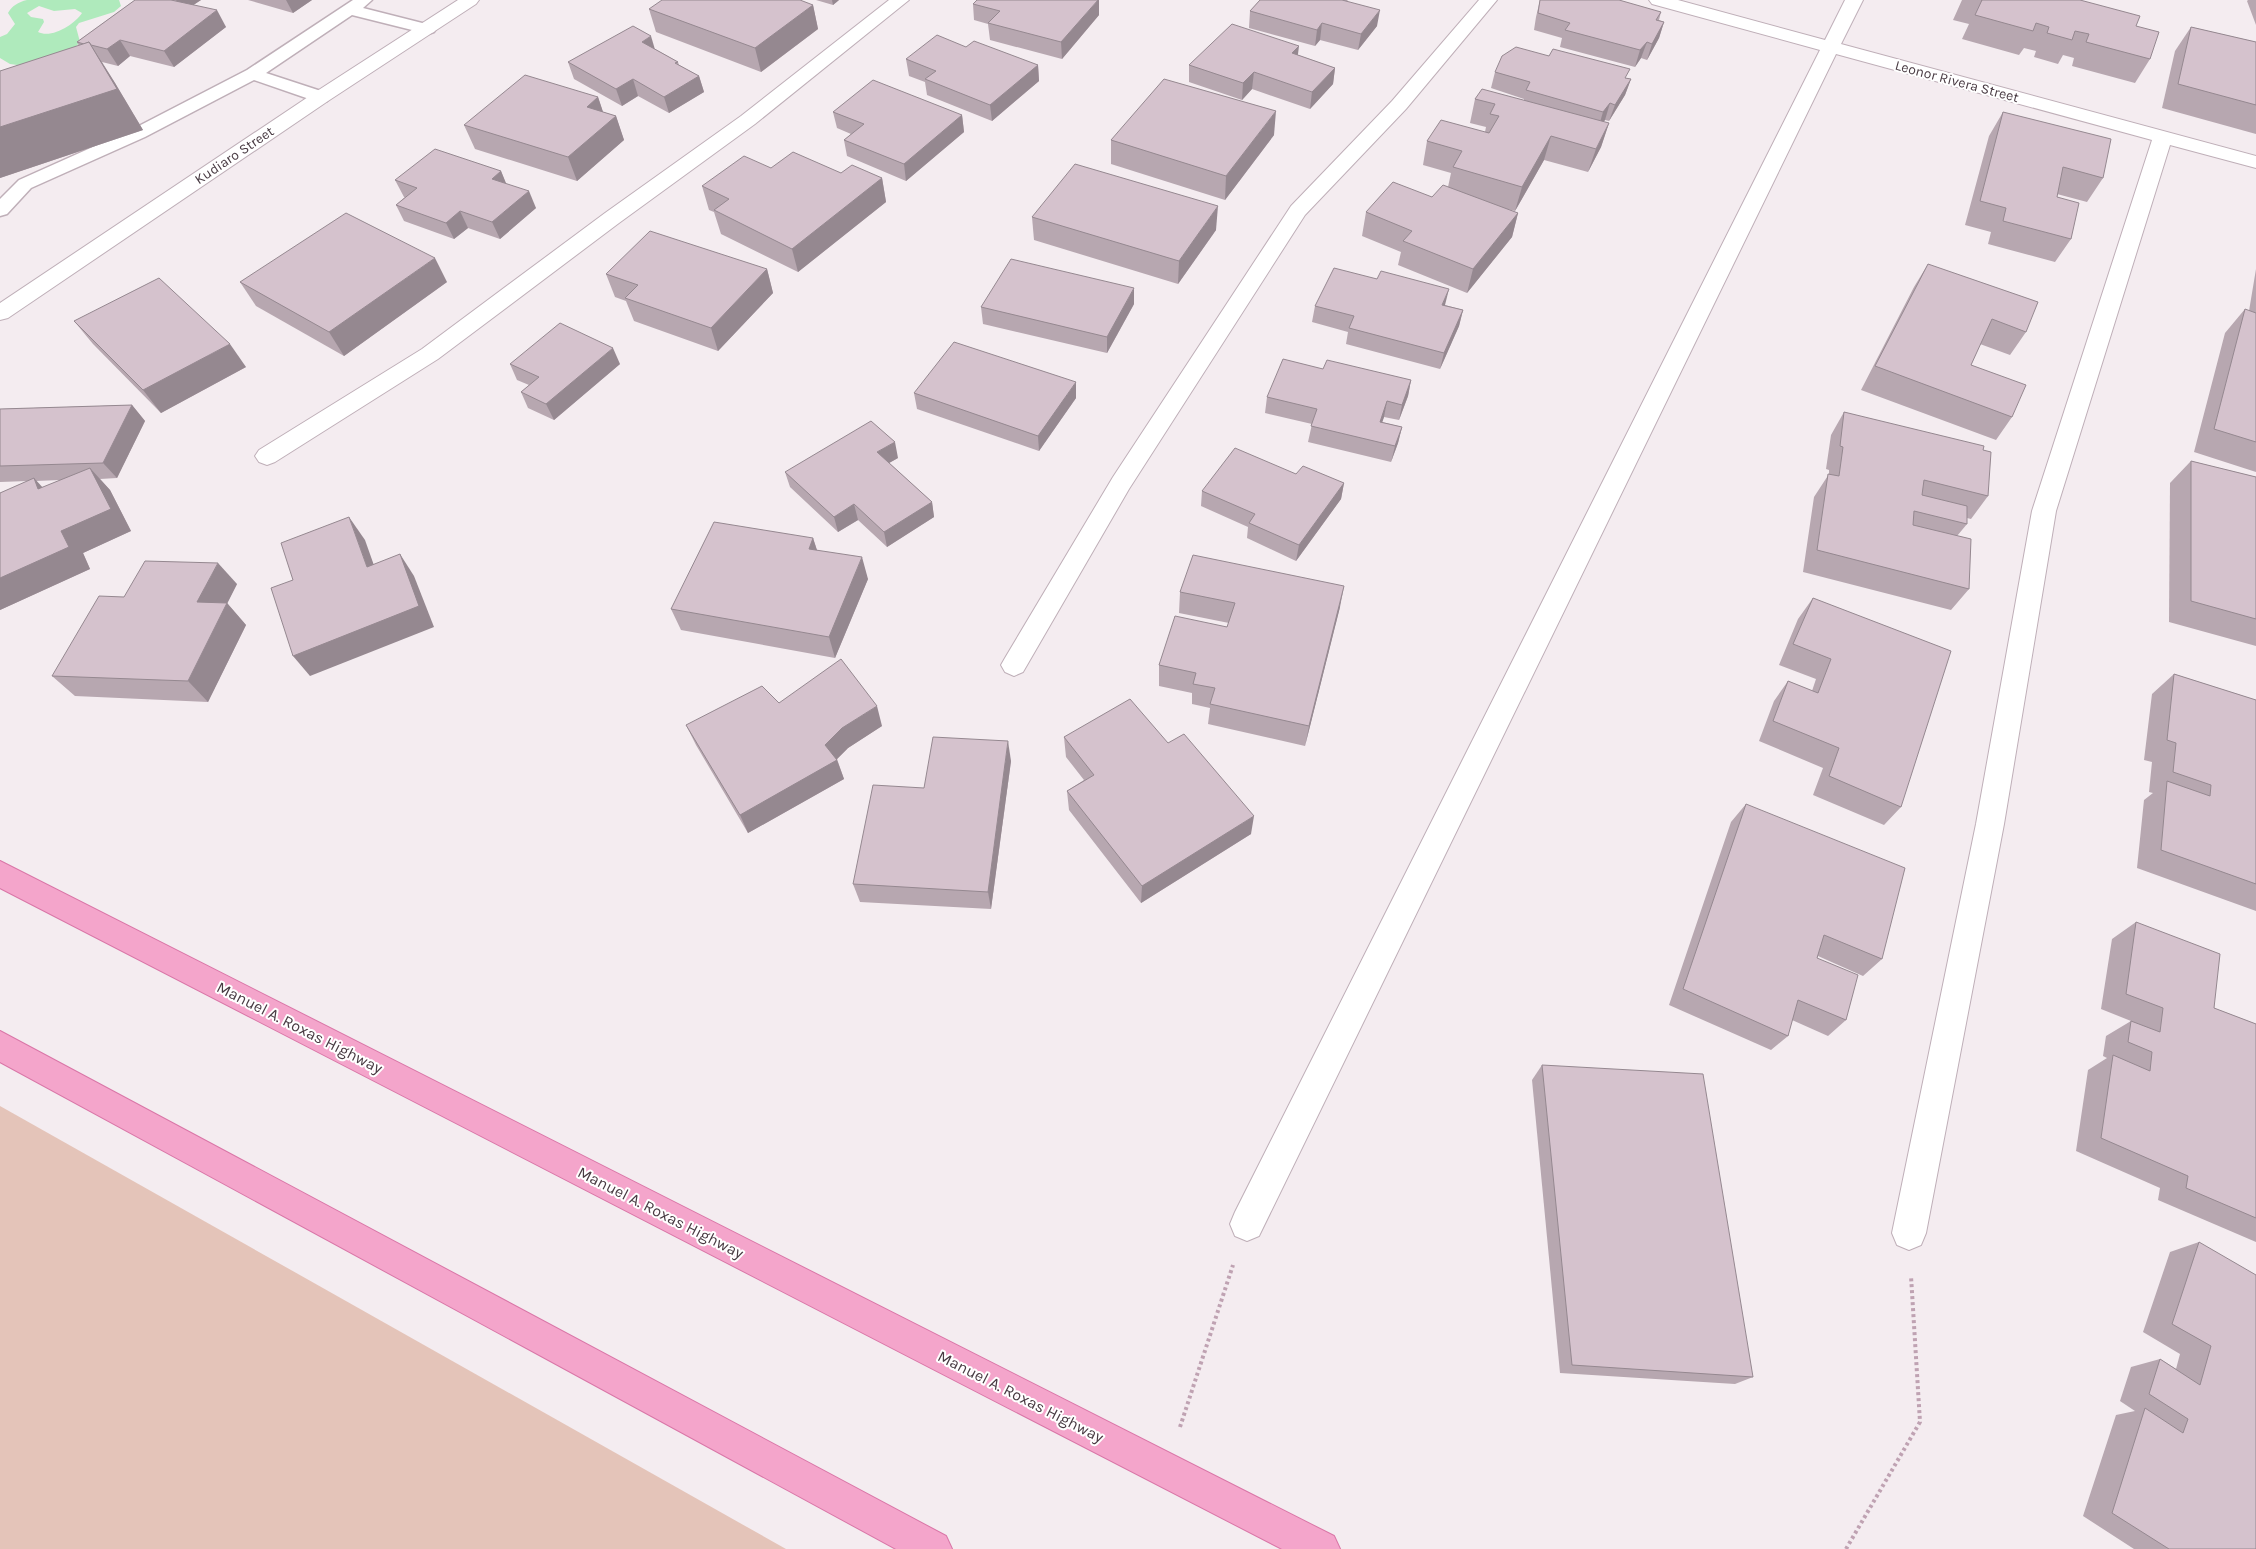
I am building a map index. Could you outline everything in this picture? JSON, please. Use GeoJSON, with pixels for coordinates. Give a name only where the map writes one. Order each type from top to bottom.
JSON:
{"type":"FeatureCollection","features":[{"type":"Feature","properties":{"kind":"main road","name":"Manuel A. Roxas Highway"},"geometry":{"type":"LineString","coordinates":[[0,874],[1322,1549]]}},
{"type":"Feature","properties":{"kind":"main road"},"geometry":{"type":"LineString","coordinates":[[0,1046],[933,1549]]}},
{"type":"Feature","properties":{"kind":"street","name":"Kudiaro Street"},"geometry":{"type":"LineString","coordinates":[[0,313],[322,96],[470,0]]}},
{"type":"Feature","properties":{"kind":"street"},"geometry":{"type":"LineString","coordinates":[[267,456],[430,354],[612,218],[748,120],[900,0]]}},
{"type":"Feature","properties":{"kind":"street"},"geometry":{"type":"LineString","coordinates":[[1014,665],[1121,483],[1298,211],[1399,105],[1488,0]]}},
{"type":"Feature","properties":{"kind":"street","name":"Leonor Rivera Street"},"geometry":{"type":"LineString","coordinates":[[1658,0],[2256,162]]}},
{"type":"Feature","properties":{"kind":"street"},"geometry":{"type":"LineString","coordinates":[[1247,1224],[1854,0]]}},
{"type":"Feature","properties":{"kind":"street"},"geometry":{"type":"LineString","coordinates":[[1909,1233],[1990,824],[2044,511],[2164,136]]}},
{"type":"Feature","properties":{"kind":"lane"},"geometry":{"type":"LineString","coordinates":[[0,210],[25,184],[139,133],[253,74],[364,0]]}},
{"type":"Feature","properties":{"kind":"lane"},"geometry":{"type":"LineString","coordinates":[[350,10],[428,29]]}},
{"type":"Feature","properties":{"kind":"lane"},"geometry":{"type":"LineString","coordinates":[[253,74],[322,96]]}},
{"type":"Feature","properties":{"kind":"path"},"geometry":{"type":"LineString","coordinates":[[1166,1470],[1247,1224]]}},
{"type":"Feature","properties":{"kind":"path"},"geometry":{"type":"LineString","coordinates":[[1846,1549],[1920,1422],[1909,1233]]}},
{"type":"Feature","properties":{"kind":"shaded area"},"geometry":{"type":"Polygon","coordinates":[[[27,0],[119,0],[121,6],[114,12],[79,23],[76,27],[80,42],[71,52],[25,66],[10,64],[0,58],[0,37],[7,34],[15,24],[8,13],[13,6],[27,0]],[[39,6],[27,13],[31,17],[43,19],[44,22],[38,32],[50,34],[69,26],[82,13],[75,9],[54,11],[39,6]]]}},
{"type":"Feature","properties":{"kind":"shaded area"},"geometry":{"type":"Polygon","coordinates":[[[0,1106],[786,1549],[0,1549],[0,1106]]]}},
{"type":"Feature","properties":{"kind":"building"},"geometry":{"type":"Polygon","coordinates":[[[135,0],[171,0],[217,10],[164,51],[120,40],[107,49],[91,45],[89,42],[84,44],[77,42],[135,0]]]}},
{"type":"Feature","properties":{"kind":"building"},"geometry":{"type":"Polygon","coordinates":[[[662,0],[800,0],[813,5],[755,48],[649,9],[662,0]]]}},
{"type":"Feature","properties":{"kind":"building"},"geometry":{"type":"Polygon","coordinates":[[[977,0],[1098,0],[1061,42],[988,23],[1000,11],[973,4],[977,0]]]}},
{"type":"Feature","properties":{"kind":"building"},"geometry":{"type":"Polygon","coordinates":[[[1260,0],[1342,0],[1380,10],[1361,34],[1322,23],[1317,30],[1250,11],[1260,0]]]}},
{"type":"Feature","properties":{"kind":"building"},"geometry":{"type":"Polygon","coordinates":[[[1540,0],[1619,0],[1661,12],[1656,20],[1664,22],[1652,44],[1647,42],[1640,50],[1565,30],[1570,23],[1538,13],[1540,0]]]}},
{"type":"Feature","properties":{"kind":"building"},"geometry":{"type":"Polygon","coordinates":[[[1982,0],[2080,0],[2140,16],[2136,26],[2159,32],[2150,59],[2086,42],[2089,34],[2075,31],[2072,40],[2047,33],[2049,27],[2036,23],[2033,31],[1975,15],[1982,0]]]}},
{"type":"Feature","properties":{"kind":"building"},"geometry":{"type":"Polygon","coordinates":[[[1232,24],[1299,46],[1292,53],[1335,68],[1312,92],[1254,72],[1243,83],[1189,65],[1232,24]]]}},
{"type":"Feature","properties":{"kind":"building"},"geometry":{"type":"Polygon","coordinates":[[[633,26],[651,36],[642,42],[699,76],[664,97],[633,79],[616,89],[568,62],[633,26]]]}},
{"type":"Feature","properties":{"kind":"building"},"geometry":{"type":"Polygon","coordinates":[[[2191,27],[2256,42],[2256,105],[2178,84],[2191,27]]]}},
{"type":"Feature","properties":{"kind":"building"},"geometry":{"type":"Polygon","coordinates":[[[937,35],[966,47],[974,41],[1038,65],[990,105],[925,79],[936,71],[906,59],[937,35]]]}},
{"type":"Feature","properties":{"kind":"building"},"geometry":{"type":"Polygon","coordinates":[[[89,42],[117,89],[0,127],[0,71],[89,42]]]}},
{"type":"Feature","properties":{"kind":"building"},"geometry":{"type":"Polygon","coordinates":[[[1516,47],[1549,56],[1553,49],[1630,69],[1625,78],[1631,79],[1615,105],[1610,103],[1603,112],[1526,90],[1530,82],[1495,72],[1502,56],[1516,47]]]}},
{"type":"Feature","properties":{"kind":"building"},"geometry":{"type":"Polygon","coordinates":[[[525,75],[598,97],[587,107],[616,116],[568,157],[464,125],[525,75]]]}},
{"type":"Feature","properties":{"kind":"building"},"geometry":{"type":"Polygon","coordinates":[[[1164,79],[1276,111],[1226,176],[1111,140],[1164,79]]]}},
{"type":"Feature","properties":{"kind":"building"},"geometry":{"type":"Polygon","coordinates":[[[873,80],[962,115],[904,164],[844,140],[864,124],[833,112],[873,80]]]}},
{"type":"Feature","properties":{"kind":"building"},"geometry":{"type":"Polygon","coordinates":[[[1482,89],[1609,123],[1596,149],[1551,136],[1522,187],[1453,167],[1462,151],[1427,141],[1441,120],[1489,133],[1499,116],[1490,114],[1495,104],[1475,99],[1482,89]]]}},
{"type":"Feature","properties":{"kind":"building"},"geometry":{"type":"Polygon","coordinates":[[[2003,112],[2111,139],[2103,178],[2063,167],[2057,197],[2079,203],[2071,239],[2003,221],[2006,208],[1980,201],[2003,112]]]}},
{"type":"Feature","properties":{"kind":"building"},"geometry":{"type":"Polygon","coordinates":[[[435,149],[501,171],[492,179],[529,191],[492,222],[460,211],[446,223],[396,205],[417,188],[395,180],[435,149]]]}},
{"type":"Feature","properties":{"kind":"building"},"geometry":{"type":"Polygon","coordinates":[[[793,152],[841,173],[852,165],[882,178],[792,249],[714,210],[729,199],[702,186],[744,156],[771,168],[793,152]]]}},
{"type":"Feature","properties":{"kind":"building"},"geometry":{"type":"Polygon","coordinates":[[[1075,164],[1218,206],[1179,261],[1032,217],[1075,164]]]}},
{"type":"Feature","properties":{"kind":"building"},"geometry":{"type":"Polygon","coordinates":[[[1393,182],[1432,197],[1443,185],[1518,213],[1473,269],[1403,241],[1412,231],[1366,212],[1393,182]]]}},
{"type":"Feature","properties":{"kind":"building"},"geometry":{"type":"Polygon","coordinates":[[[346,213],[435,258],[329,332],[240,282],[346,213]]]}},
{"type":"Feature","properties":{"kind":"building"},"geometry":{"type":"Polygon","coordinates":[[[650,231],[767,269],[711,328],[625,298],[638,285],[606,274],[650,231]]]}},
{"type":"Feature","properties":{"kind":"building"},"geometry":{"type":"Polygon","coordinates":[[[1011,259],[1134,288],[1107,337],[981,307],[1011,259]]]}},
{"type":"Feature","properties":{"kind":"building"},"geometry":{"type":"Polygon","coordinates":[[[1928,264],[2038,302],[2026,332],[1992,319],[1971,365],[2026,385],[2012,417],[1875,366],[1928,264]]]}},
{"type":"Feature","properties":{"kind":"building"},"geometry":{"type":"Polygon","coordinates":[[[1334,268],[1377,279],[1381,271],[1449,289],[1442,305],[1463,310],[1444,353],[1349,328],[1354,316],[1315,306],[1334,268]]]}},
{"type":"Feature","properties":{"kind":"building"},"geometry":{"type":"Polygon","coordinates":[[[159,278],[230,344],[143,390],[74,321],[159,278]]]}},
{"type":"Feature","properties":{"kind":"building"},"geometry":{"type":"Polygon","coordinates":[[[2245,309],[2256,313],[2256,442],[2214,429],[2245,309]]]}},
{"type":"Feature","properties":{"kind":"building"},"geometry":{"type":"Polygon","coordinates":[[[560,323],[613,348],[546,404],[521,392],[539,377],[510,364],[560,323]]]}},
{"type":"Feature","properties":{"kind":"building"},"geometry":{"type":"Polygon","coordinates":[[[954,342],[1076,382],[1038,436],[914,393],[954,342]]]}},
{"type":"Feature","properties":{"kind":"building"},"geometry":{"type":"Polygon","coordinates":[[[1283,359],[1323,369],[1327,360],[1411,380],[1402,405],[1387,401],[1380,422],[1402,427],[1395,446],[1311,426],[1317,409],[1267,397],[1283,359]]]}},
{"type":"Feature","properties":{"kind":"building"},"geometry":{"type":"Polygon","coordinates":[[[132,405],[103,463],[0,466],[0,409],[132,405]]]}},
{"type":"Feature","properties":{"kind":"building"},"geometry":{"type":"Polygon","coordinates":[[[1844,412],[1984,446],[1983,450],[1991,452],[1988,496],[1924,480],[1922,495],[1967,506],[1967,524],[1914,511],[1913,525],[1971,539],[1969,589],[1817,550],[1828,474],[1839,476],[1843,447],[1840,446],[1844,412]]]}},
{"type":"Feature","properties":{"kind":"building"},"geometry":{"type":"Polygon","coordinates":[[[871,421],[895,442],[877,452],[932,502],[884,532],[854,504],[834,517],[785,472],[871,421]]]}},
{"type":"Feature","properties":{"kind":"building"},"geometry":{"type":"Polygon","coordinates":[[[1235,448],[1296,474],[1303,466],[1344,483],[1299,545],[1249,523],[1255,514],[1202,491],[1235,448]]]}},
{"type":"Feature","properties":{"kind":"building"},"geometry":{"type":"Polygon","coordinates":[[[2191,461],[2256,477],[2256,619],[2191,601],[2191,461]]]}},
{"type":"Feature","properties":{"kind":"building"},"geometry":{"type":"Polygon","coordinates":[[[90,468],[111,509],[61,531],[69,547],[0,578],[0,493],[34,478],[38,489],[90,468]]]}},
{"type":"Feature","properties":{"kind":"building"},"geometry":{"type":"Polygon","coordinates":[[[349,517],[367,567],[400,554],[419,606],[293,656],[271,588],[293,580],[281,543],[349,517]]]}},
{"type":"Feature","properties":{"kind":"building"},"geometry":{"type":"Polygon","coordinates":[[[714,522],[813,538],[809,549],[862,557],[829,637],[671,609],[714,522]]]}},
{"type":"Feature","properties":{"kind":"building"},"geometry":{"type":"Polygon","coordinates":[[[1193,555],[1344,586],[1309,726],[1210,704],[1215,688],[1193,684],[1196,673],[1159,665],[1175,616],[1227,627],[1235,603],[1180,592],[1193,555]]]}},
{"type":"Feature","properties":{"kind":"building"},"geometry":{"type":"Polygon","coordinates":[[[145,561],[218,563],[197,602],[227,603],[188,681],[52,676],[99,596],[124,597],[145,561]]]}},
{"type":"Feature","properties":{"kind":"building"},"geometry":{"type":"Polygon","coordinates":[[[1813,598],[1951,651],[1901,807],[1829,776],[1839,748],[1773,721],[1788,681],[1818,693],[1831,659],[1793,644],[1813,598]]]}},
{"type":"Feature","properties":{"kind":"building"},"geometry":{"type":"Polygon","coordinates":[[[841,659],[877,706],[842,728],[825,745],[837,760],[740,815],[686,725],[762,686],[779,703],[841,659]]]}},
{"type":"Feature","properties":{"kind":"building"},"geometry":{"type":"Polygon","coordinates":[[[2174,674],[2256,700],[2256,884],[2161,850],[2167,781],[2210,796],[2211,785],[2173,772],[2176,743],[2167,740],[2174,674]]]}},
{"type":"Feature","properties":{"kind":"building"},"geometry":{"type":"Polygon","coordinates":[[[1130,699],[1168,743],[1184,734],[1254,816],[1142,886],[1067,791],[1094,775],[1064,737],[1130,699]]]}},
{"type":"Feature","properties":{"kind":"building"},"geometry":{"type":"Polygon","coordinates":[[[933,737],[1008,741],[988,892],[853,884],[873,785],[924,788],[933,737]]]}},
{"type":"Feature","properties":{"kind":"building"},"geometry":{"type":"Polygon","coordinates":[[[1746,804],[1905,868],[1882,959],[1824,935],[1817,958],[1858,975],[1846,1020],[1798,1000],[1788,1036],[1683,989],[1746,804]]]}},
{"type":"Feature","properties":{"kind":"building"},"geometry":{"type":"Polygon","coordinates":[[[2136,922],[2220,954],[2214,1008],[2256,1024],[2256,1218],[2186,1188],[2188,1176],[2101,1138],[2113,1055],[2150,1071],[2152,1052],[2128,1042],[2131,1021],[2160,1032],[2163,1008],[2126,994],[2136,922]]]}},
{"type":"Feature","properties":{"kind":"building"},"geometry":{"type":"Polygon","coordinates":[[[1542,1065],[1703,1074],[1753,1377],[1572,1365],[1542,1065]]]}},
{"type":"Feature","properties":{"kind":"building"},"geometry":{"type":"Polygon","coordinates":[[[2199,1242],[2256,1275],[2256,1549],[2169,1549],[2112,1513],[2145,1408],[2183,1433],[2188,1419],[2149,1394],[2160,1359],[2200,1385],[2211,1346],[2172,1324],[2199,1242]]]}}]}
